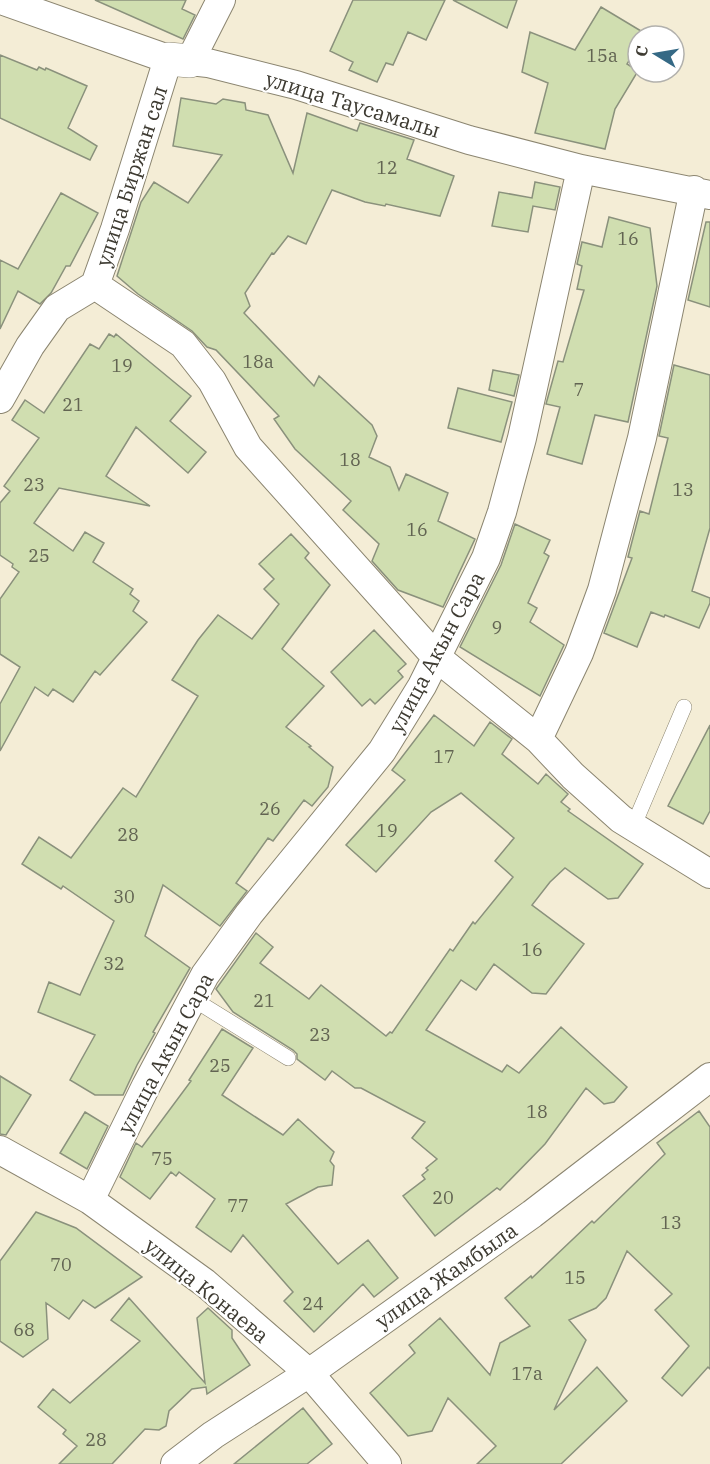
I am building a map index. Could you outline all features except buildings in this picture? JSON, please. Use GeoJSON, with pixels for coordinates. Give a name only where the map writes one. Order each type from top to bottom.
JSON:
{"type":"FeatureCollection","features":[{"type":"Feature","properties":{"kind":"street","name":"улица Таусамалы"},"geometry":{"type":"LineString","coordinates":[[1,0],[179,60],[208,63],[296,85],[459,137],[581,169],[702,192]]}},
{"type":"Feature","properties":{"kind":"street","name":"улица Биржан сал"},"geometry":{"type":"LineString","coordinates":[[0,399],[30,346],[57,308],[95,285],[179,60],[221,0]]}},
{"type":"Feature","properties":{"kind":"street","name":"улица Акын Сара"},"geometry":{"type":"LineString","coordinates":[[90,1200],[146,1086],[205,975],[249,914],[382,751],[422,686],[486,558],[502,512],[522,438],[581,169]]}},
{"type":"Feature","properties":{"kind":"street"},"geometry":{"type":"LineString","coordinates":[[538,739],[579,653],[602,590],[702,192]]}},
{"type":"Feature","properties":{"kind":"street"},"geometry":{"type":"LineString","coordinates":[[95,285],[183,344],[212,381],[248,447],[436,657],[538,739],[573,776],[621,819],[710,874]]}},
{"type":"Feature","properties":{"kind":"street","name":"улица Жамбыла"},"geometry":{"type":"LineString","coordinates":[[175,1464],[213,1435],[309,1373],[532,1214],[710,1077]]}},
{"type":"Feature","properties":{"kind":"street","name":"улица Конаева"},"geometry":{"type":"LineString","coordinates":[[0,1150],[90,1200],[205,1283],[309,1373],[387,1464]]}},
{"type":"Feature","properties":{"kind":"lane"},"geometry":{"type":"LineString","coordinates":[[633,827],[684,706]]}},
{"type":"Feature","properties":{"kind":"lane"},"geometry":{"type":"LineString","coordinates":[[193,999],[288,1058]]}}]}
